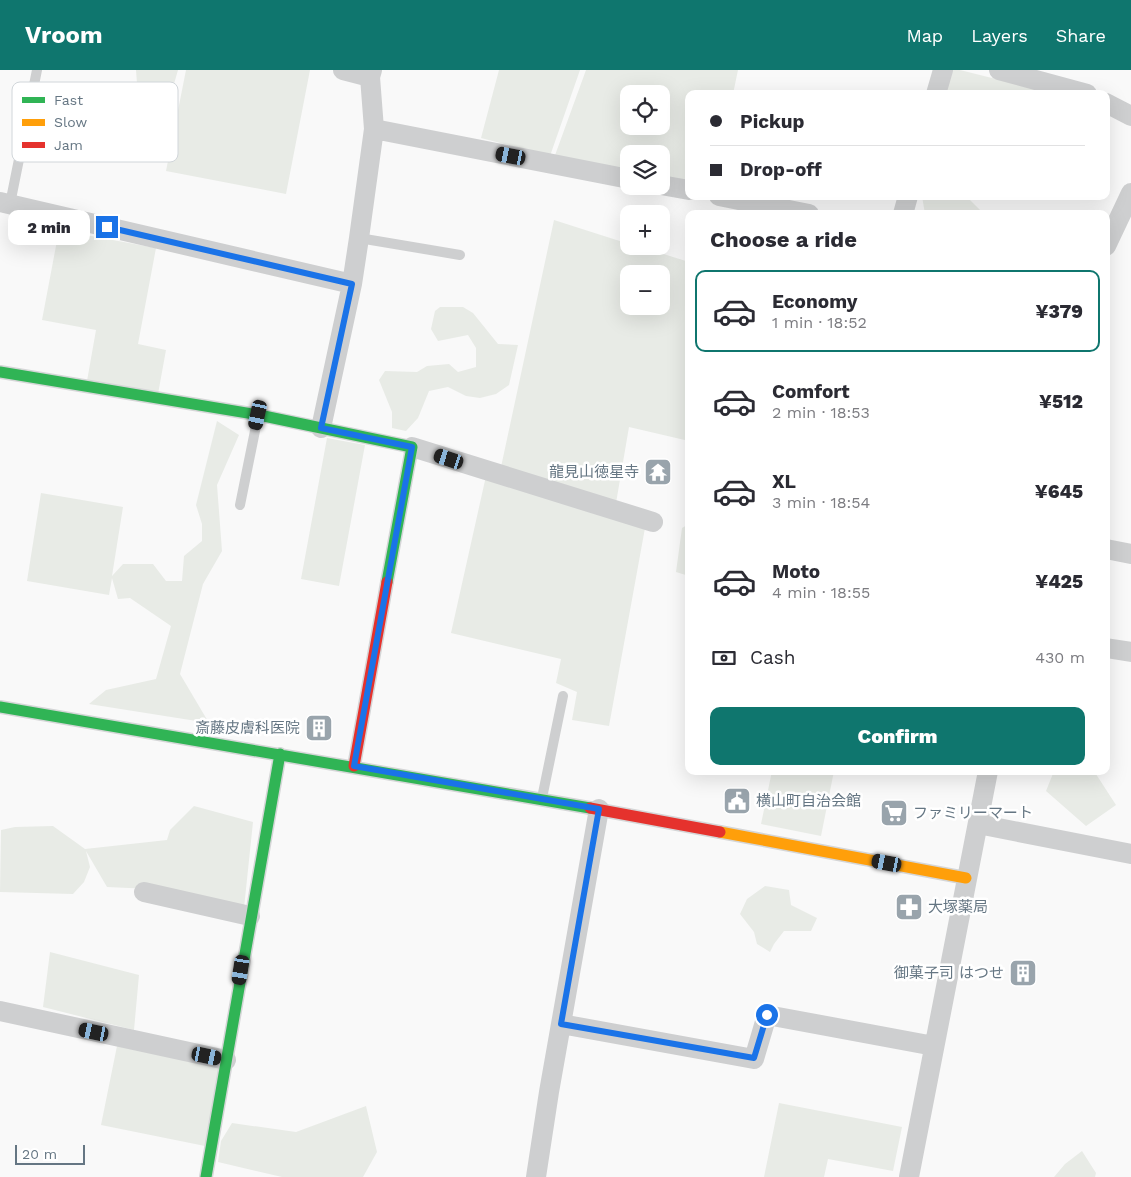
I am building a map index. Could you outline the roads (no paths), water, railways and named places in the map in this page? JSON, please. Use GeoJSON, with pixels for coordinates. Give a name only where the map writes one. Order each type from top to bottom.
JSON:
{"type":"FeatureCollection","features":[{"type":"Feature","properties":{"kind":"street"},"geometry":{"type":"LineString","coordinates":[[321,428],[352,284],[374,129],[371,73],[343,70]]}},
{"type":"Feature","properties":{"kind":"street"},"geometry":{"type":"LineString","coordinates":[[937,90],[943,70]]}},
{"type":"Feature","properties":{"kind":"street"},"geometry":{"type":"LineString","coordinates":[[999,70],[1072,90]]}},
{"type":"Feature","properties":{"kind":"street"},"geometry":{"type":"LineString","coordinates":[[1110,105],[1131,116]]}},
{"type":"Feature","properties":{"kind":"street"},"geometry":{"type":"LineString","coordinates":[[374,129],[620,177]]}},
{"type":"Feature","properties":{"kind":"street"},"geometry":{"type":"LineString","coordinates":[[670,187],[685,189]]}},
{"type":"Feature","properties":{"kind":"street"},"geometry":{"type":"LineString","coordinates":[[1110,238],[1131,193]]}},
{"type":"Feature","properties":{"kind":"street"},"geometry":{"type":"LineString","coordinates":[[739,200],[789,210]]}},
{"type":"Feature","properties":{"kind":"street"},"geometry":{"type":"LineString","coordinates":[[5,203],[352,284]]}},
{"type":"Feature","properties":{"kind":"street"},"geometry":{"type":"LineString","coordinates":[[0,372],[258,415],[412,447],[653,522]]}},
{"type":"Feature","properties":{"kind":"street"},"geometry":{"type":"LineString","coordinates":[[354,766],[412,447]]}},
{"type":"Feature","properties":{"kind":"street"},"geometry":{"type":"LineString","coordinates":[[1110,550],[1131,554]]}},
{"type":"Feature","properties":{"kind":"street"},"geometry":{"type":"LineString","coordinates":[[1110,649],[1131,652]]}},
{"type":"Feature","properties":{"kind":"street"},"geometry":{"type":"LineString","coordinates":[[0,707],[599,809],[966,878]]}},
{"type":"Feature","properties":{"kind":"street"},"geometry":{"type":"LineString","coordinates":[[206,1177],[250,916],[280,754]]}},
{"type":"Feature","properties":{"kind":"street"},"geometry":{"type":"LineString","coordinates":[[909,1177],[987,775]]}},
{"type":"Feature","properties":{"kind":"street"},"geometry":{"type":"LineString","coordinates":[[536,1177],[599,809]]}},
{"type":"Feature","properties":{"kind":"street"},"geometry":{"type":"LineString","coordinates":[[978,824],[1131,854]]}},
{"type":"Feature","properties":{"kind":"street"},"geometry":{"type":"LineString","coordinates":[[144,892],[250,916]]}},
{"type":"Feature","properties":{"kind":"street"},"geometry":{"type":"LineString","coordinates":[[0,1011],[226,1060]]}},
{"type":"Feature","properties":{"kind":"street"},"geometry":{"type":"LineString","coordinates":[[561,1024],[754,1058],[767,1015],[934,1046]]}},
{"type":"Feature","properties":{"kind":"lane"},"geometry":{"type":"LineString","coordinates":[[5,203],[15,162]]}},
{"type":"Feature","properties":{"kind":"lane"},"geometry":{"type":"LineString","coordinates":[[359,238],[460,256]]}},
{"type":"Feature","properties":{"kind":"lane"},"geometry":{"type":"LineString","coordinates":[[240,505],[258,415]]}},
{"type":"Feature","properties":{"kind":"lane"},"geometry":{"type":"LineString","coordinates":[[541,799],[564,696]]}},
{"type":"Feature","properties":{"kind":"place","name":"龍見山徳星寺"},"geometry":{"type":"Point","coordinates":[658,472]}},
{"type":"Feature","properties":{"kind":"place","name":"斎藤皮膚科医院"},"geometry":{"type":"Point","coordinates":[319,728]}},
{"type":"Feature","properties":{"kind":"place","name":"横山町自治会館"},"geometry":{"type":"Point","coordinates":[737,801]}},
{"type":"Feature","properties":{"kind":"place","name":"ファミリーマート"},"geometry":{"type":"Point","coordinates":[894,813]}},
{"type":"Feature","properties":{"kind":"place","name":"大塚薬局"},"geometry":{"type":"Point","coordinates":[909,907]}},
{"type":"Feature","properties":{"kind":"place","name":"御菓子司 はつせ"},"geometry":{"type":"Point","coordinates":[1023,973]}}]}
